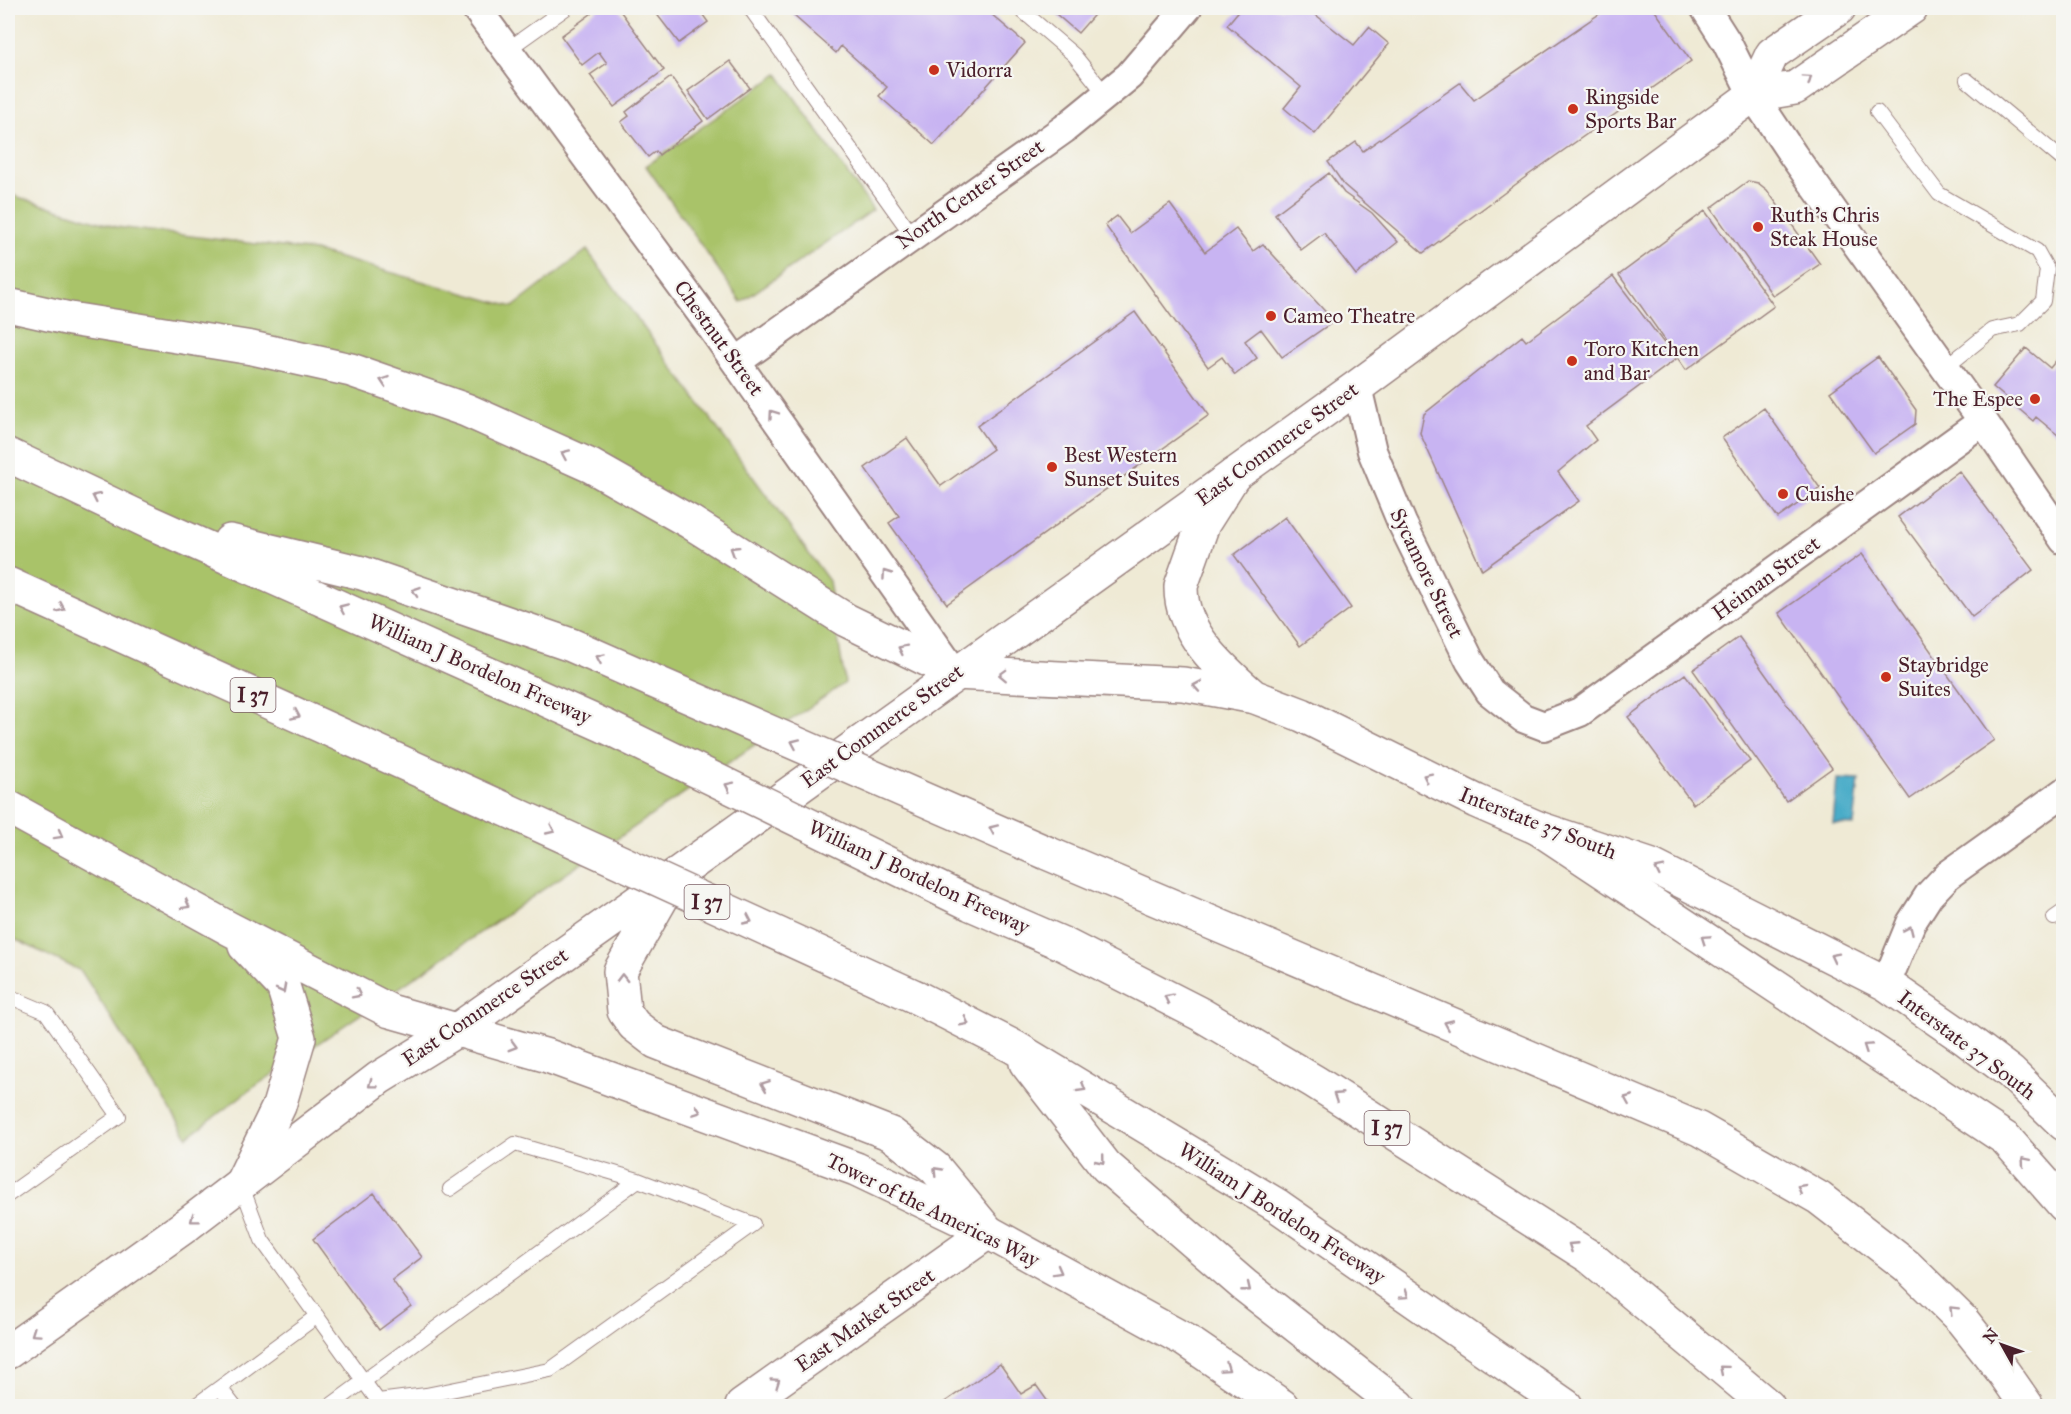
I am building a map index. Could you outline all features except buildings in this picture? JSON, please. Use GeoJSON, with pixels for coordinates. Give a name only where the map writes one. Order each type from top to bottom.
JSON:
{"type":"FeatureCollection","features":[{"type":"Feature","properties":{"kind":"main road","name":"East Commerce Street"},"geometry":{"type":"LineString","coordinates":[[1753,95],[1772,54],[1839,8]]}},
{"type":"Feature","properties":{"kind":"main road","name":"East Commerce Street"},"geometry":{"type":"LineString","coordinates":[[8,1352],[241,1184],[379,1078],[457,1030],[673,878],[955,673],[1357,387],[1753,95],[1795,88],[1911,8]]}},
{"type":"Feature","properties":{"kind":"main road"},"geometry":{"type":"LineString","coordinates":[[8,305],[70,319],[252,348],[351,370],[466,410],[591,466],[690,522],[846,620],[955,673]]}},
{"type":"Feature","properties":{"kind":"main road","name":"William J Bordelon Freeway"},"geometry":{"type":"LineString","coordinates":[[8,455],[149,522],[607,727],[971,904],[1063,944],[1200,1014],[1325,1088],[1590,1257],[1768,1407]]}},
{"type":"Feature","properties":{"kind":"main road"},"geometry":{"type":"LineString","coordinates":[[1234,475],[1203,524],[1181,586],[1181,594],[1188,620],[1197,637],[1222,669],[1255,697]]}},
{"type":"Feature","properties":{"kind":"main road"},"geometry":{"type":"LineString","coordinates":[[149,522],[362,573],[571,645],[1047,853],[1699,1129],[1819,1198],[1907,1266],[1962,1320],[2004,1373],[2026,1407]]}},
{"type":"Feature","properties":{"kind":"main road","name":"William J Bordelon Freeway"},"geometry":{"type":"LineString","coordinates":[[8,584],[916,997],[1014,1047],[1278,1206],[1566,1407]]}},
{"type":"Feature","properties":{"kind":"main road","name":"Interstate 37 South"},"geometry":{"type":"LineString","coordinates":[[955,673],[1183,684],[1255,697],[1302,715],[1476,801],[1538,828],[1652,866],[1886,984],[2010,1072],[2064,1124]]}},
{"type":"Feature","properties":{"kind":"main road","name":"Tower of the Americas Way"},"geometry":{"type":"LineString","coordinates":[[8,807],[230,929],[390,1011],[548,1056],[856,1169],[988,1232],[1185,1340],[1282,1407]]}},
{"type":"Feature","properties":{"kind":"main road"},"geometry":{"type":"LineString","coordinates":[[1538,828],[2006,1139],[2064,1204]]}},
{"type":"Feature","properties":{"kind":"main road"},"geometry":{"type":"LineString","coordinates":[[673,878],[620,971],[624,1011],[634,1025],[656,1042],[891,1134],[935,1168],[988,1232]]}},
{"type":"Feature","properties":{"kind":"main road"},"geometry":{"type":"LineString","coordinates":[[230,929],[283,987],[299,1038],[279,1106],[241,1184]]}},
{"type":"Feature","properties":{"kind":"main road"},"geometry":{"type":"LineString","coordinates":[[1014,1047],[1106,1166],[1244,1286],[1399,1407]]}},
{"type":"Feature","properties":{"kind":"main road","name":"East Market Street"},"geometry":{"type":"LineString","coordinates":[[742,1407],[988,1232]]}},
{"type":"Feature","properties":{"kind":"street","name":"Chestnut Street"},"geometry":{"type":"LineString","coordinates":[[476,8],[736,362],[955,673]]}},
{"type":"Feature","properties":{"kind":"street","name":"North Center Street"},"geometry":{"type":"LineString","coordinates":[[736,362],[1064,129],[1129,76],[1187,8]]}},
{"type":"Feature","properties":{"kind":"street"},"geometry":{"type":"LineString","coordinates":[[1705,8],[1726,41],[1753,95],[1793,155],[1983,421],[2064,540]]}},
{"type":"Feature","properties":{"kind":"street","name":"Sycamore Street"},"geometry":{"type":"LineString","coordinates":[[1357,387],[1372,451],[1402,523],[1470,661],[1490,692],[1523,717],[1544,726]]}},
{"type":"Feature","properties":{"kind":"street","name":"Heiman Street"},"geometry":{"type":"LineString","coordinates":[[1544,726],[1580,712],[1983,421]]}},
{"type":"Feature","properties":{"kind":"street"},"geometry":{"type":"LineString","coordinates":[[1886,984],[1911,923],[1929,895],[1948,876],[2064,792]]}},
{"type":"Feature","properties":{"kind":"lane"},"geometry":{"type":"LineString","coordinates":[[507,50],[566,8]]}},
{"type":"Feature","properties":{"kind":"lane"},"geometry":{"type":"LineString","coordinates":[[750,8],[912,236]]}},
{"type":"Feature","properties":{"kind":"lane"},"geometry":{"type":"LineString","coordinates":[[1019,8],[1074,55],[1106,95]]}},
{"type":"Feature","properties":{"kind":"lane"},"geometry":{"type":"LineString","coordinates":[[1967,80],[2064,161]]}},
{"type":"Feature","properties":{"kind":"lane"},"geometry":{"type":"LineString","coordinates":[[1877,112],[1939,194],[2037,251],[2047,269],[2043,301],[2020,324],[1992,330],[1945,368]]}},
{"type":"Feature","properties":{"kind":"lane"},"geometry":{"type":"LineString","coordinates":[[8,996],[46,1012],[119,1116],[8,1195]]}},
{"type":"Feature","properties":{"kind":"lane"},"geometry":{"type":"LineString","coordinates":[[241,1184],[262,1240],[378,1401],[426,1395],[550,1370],[753,1224],[638,1180],[514,1144],[450,1189]]}},
{"type":"Feature","properties":{"kind":"lane"},"geometry":{"type":"LineString","coordinates":[[330,1407],[638,1180]]}},
{"type":"Feature","properties":{"kind":"lane"},"geometry":{"type":"LineString","coordinates":[[195,1407],[317,1316]]}},
{"type":"Feature","properties":{"kind":"lane"},"geometry":{"type":"LineString","coordinates":[[220,1388],[234,1407]]}},
{"type":"Feature","properties":{"kind":"green space"},"geometry":{"type":"Polygon","coordinates":[[[778,74],[873,210],[741,302],[646,166],[778,74]]]}},
{"type":"Feature","properties":{"kind":"green space"},"geometry":{"type":"Polygon","coordinates":[[[8,194],[116,227],[315,251],[513,307],[587,250],[829,581],[845,683],[244,1094],[188,1137],[81,971],[8,936],[8,194]]]}},
{"type":"Feature","properties":{"kind":"water"},"geometry":{"type":"Polygon","coordinates":[[[1837,779],[1859,780],[1854,825],[1833,824],[1837,779]]]}},
{"type":"Feature","properties":{"kind":"place","name":"Vidorra"},"geometry":{"type":"Point","coordinates":[934,70]}},
{"type":"Feature","properties":{"kind":"place","name":"Ringside Sports Bar"},"geometry":{"type":"Point","coordinates":[1573,109]}},
{"type":"Feature","properties":{"kind":"place","name":"Ruth's Chris Steak House"},"geometry":{"type":"Point","coordinates":[1758,227]}},
{"type":"Feature","properties":{"kind":"place","name":"Cameo Theatre"},"geometry":{"type":"Point","coordinates":[1271,316]}},
{"type":"Feature","properties":{"kind":"place","name":"Toro Kitchen and Bar"},"geometry":{"type":"Point","coordinates":[1572,361]}},
{"type":"Feature","properties":{"kind":"place","name":"The Espee"},"geometry":{"type":"Point","coordinates":[2035,399]}},
{"type":"Feature","properties":{"kind":"place","name":"Best Western Sunset Suites"},"geometry":{"type":"Point","coordinates":[1052,467]}},
{"type":"Feature","properties":{"kind":"place","name":"Cuishe"},"geometry":{"type":"Point","coordinates":[1783,494]}},
{"type":"Feature","properties":{"kind":"place","name":"Staybridge Suites"},"geometry":{"type":"Point","coordinates":[1886,677]}}]}
